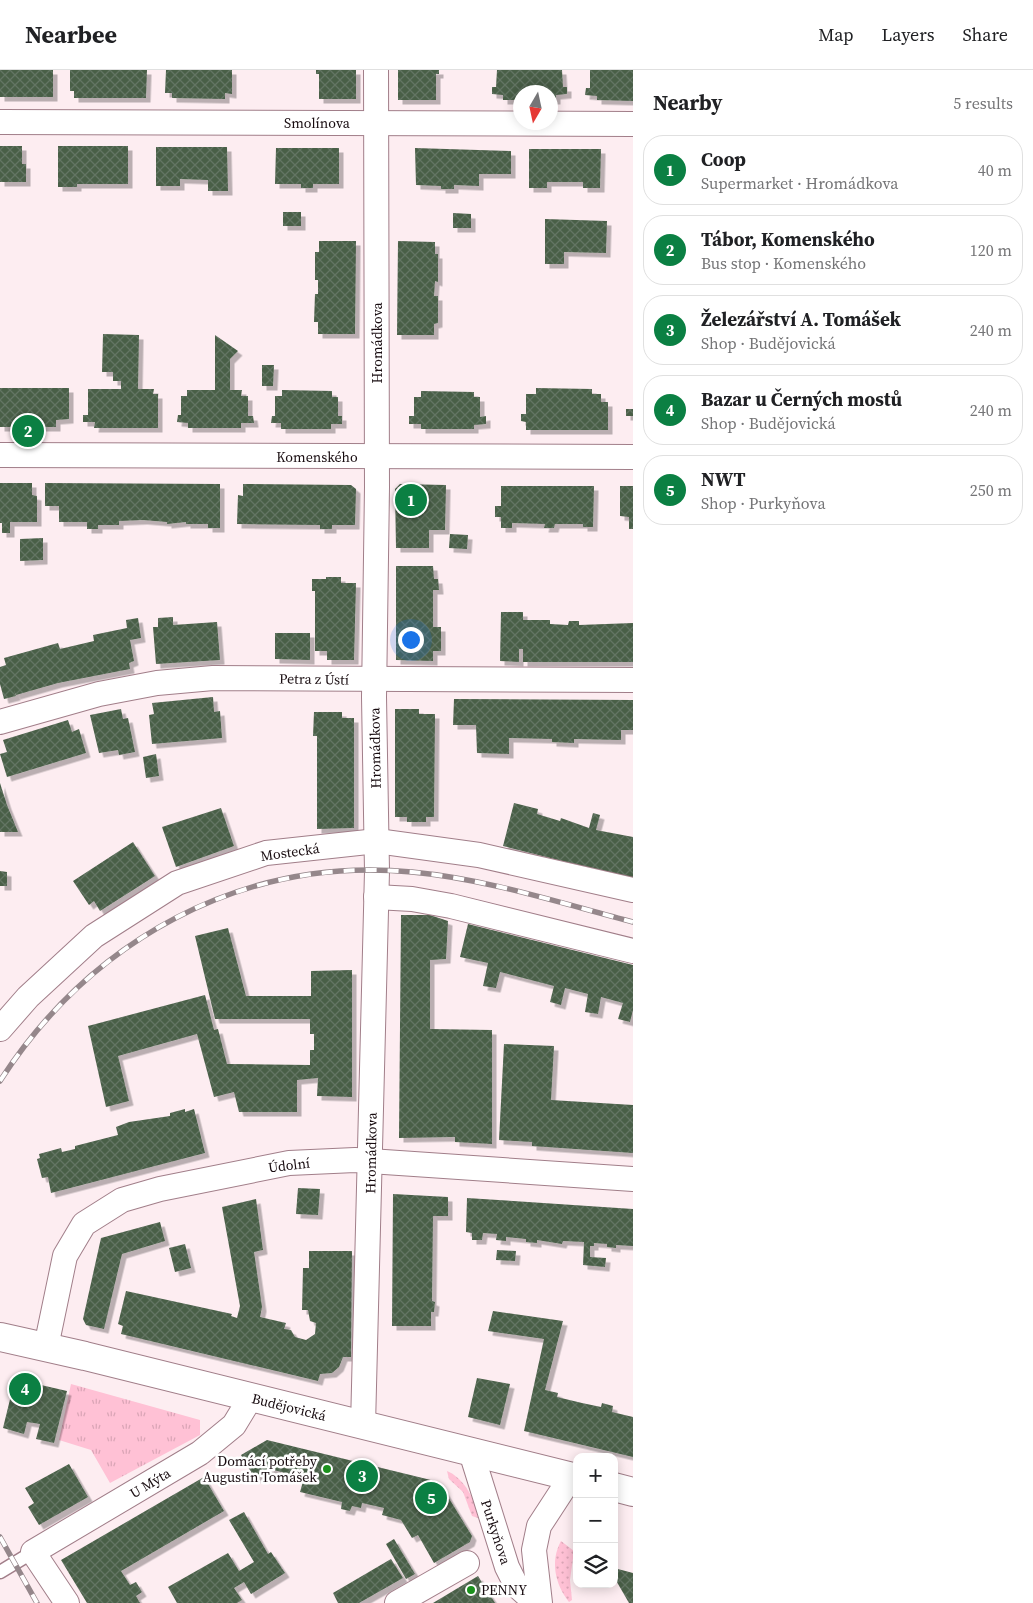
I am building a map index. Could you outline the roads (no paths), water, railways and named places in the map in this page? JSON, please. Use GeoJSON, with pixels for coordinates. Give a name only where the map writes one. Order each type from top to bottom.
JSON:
{"type":"FeatureCollection","features":[{"type":"Feature","properties":{"kind":"main road","name":"Budějovická"},"geometry":{"type":"LineString","coordinates":[[0,1337],[251,1397],[573,1478]]}},
{"type":"Feature","properties":{"kind":"main road"},"geometry":{"type":"LineString","coordinates":[[618,1489],[633,1492]]}},
{"type":"Feature","properties":{"kind":"street","name":"Hromádkova"},"geometry":{"type":"LineString","coordinates":[[363,1426],[371,1160],[377,841],[375,680],[377,458],[376,70]]}},
{"type":"Feature","properties":{"kind":"street","name":"Smolínova"},"geometry":{"type":"LineString","coordinates":[[0,122],[633,124]]}},
{"type":"Feature","properties":{"kind":"street","name":"Komenského"},"geometry":{"type":"LineString","coordinates":[[0,455],[377,458],[633,457]]}},
{"type":"Feature","properties":{"kind":"street","name":"Petra z Ústí"},"geometry":{"type":"LineString","coordinates":[[0,722],[100,694],[157,683],[214,678],[633,680]]}},
{"type":"Feature","properties":{"kind":"street","name":"Mostecká"},"geometry":{"type":"LineString","coordinates":[[0,1029],[28,997],[94,936],[178,883],[266,853],[377,841],[479,855],[633,890]]}},
{"type":"Feature","properties":{"kind":"street"},"geometry":{"type":"LineString","coordinates":[[376,897],[412,899],[451,906],[633,951]]}},
{"type":"Feature","properties":{"kind":"street","name":"Údolní"},"geometry":{"type":"LineString","coordinates":[[46,1347],[65,1256],[84,1224],[122,1200],[198,1180],[289,1164],[371,1160],[633,1179]]}},
{"type":"Feature","properties":{"kind":"street","name":"U Mýta"},"geometry":{"type":"LineString","coordinates":[[33,1552],[219,1440],[234,1425],[251,1397]]}},
{"type":"Feature","properties":{"kind":"street","name":"Purkyňova"},"geometry":{"type":"LineString","coordinates":[[471,1452],[507,1567],[516,1585],[538,1603]]}},
{"type":"Feature","properties":{"kind":"street","name":"Purkyňova"},"geometry":{"type":"LineString","coordinates":[[538,1603],[534,1550],[539,1526],[573,1479]]}},
{"type":"Feature","properties":{"kind":"street"},"geometry":{"type":"LineString","coordinates":[[33,1552],[67,1603]]}},
{"type":"Feature","properties":{"kind":"street"},"geometry":{"type":"LineString","coordinates":[[397,1603],[467,1563]]}},
{"type":"Feature","properties":{"kind":"lane"},"geometry":{"type":"LineString","coordinates":[[0,1572],[33,1552]]}},
{"type":"Feature","properties":{"kind":"railway"},"geometry":{"type":"LineString","coordinates":[[0,1081],[37,1031],[79,987],[126,949],[176,918],[231,894],[289,878],[349,871],[412,872],[440,875],[523,892],[633,922]]}},
{"type":"Feature","properties":{"kind":"railway"},"geometry":{"type":"LineString","coordinates":[[0,1537],[37,1603]]}},
{"type":"Feature","properties":{"kind":"place","name":"Tábor, Komenského"},"geometry":{"type":"Point","coordinates":[28,431]}},
{"type":"Feature","properties":{"kind":"place","name":"Coop"},"geometry":{"type":"Point","coordinates":[411,500]}},
{"type":"Feature","properties":{"kind":"place","name":"Bazar u Černých mostů"},"geometry":{"type":"Point","coordinates":[25,1389]}},
{"type":"Feature","properties":{"kind":"place","name":"Domácí potřeby Augustin Tomášek"},"geometry":{"type":"Point","coordinates":[327,1469]}},
{"type":"Feature","properties":{"kind":"place","name":"Železářství A. Tomášek"},"geometry":{"type":"Point","coordinates":[362,1476]}},
{"type":"Feature","properties":{"kind":"place","name":"NWT"},"geometry":{"type":"Point","coordinates":[431,1498]}},
{"type":"Feature","properties":{"kind":"place","name":"PENNY"},"geometry":{"type":"Point","coordinates":[471,1590]}}]}
